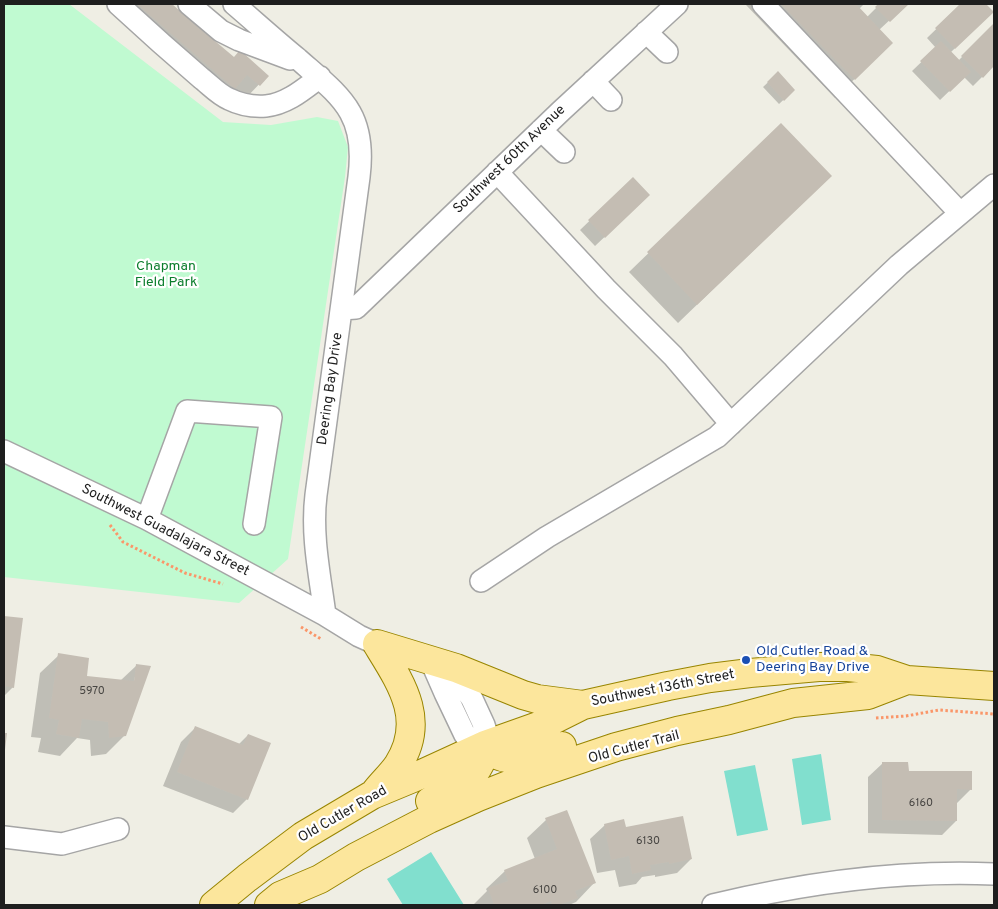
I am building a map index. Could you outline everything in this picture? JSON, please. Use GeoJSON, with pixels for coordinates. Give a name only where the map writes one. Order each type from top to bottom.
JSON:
{"type":"FeatureCollection","features":[{"type":"Feature","properties":{"kind":"main road"},"geometry":{"type":"LineString","coordinates":[[377,644],[456,668],[523,695],[537,699],[583,705]]}},
{"type":"Feature","properties":{"kind":"main road"},"geometry":{"type":"LineString","coordinates":[[372,795],[398,766],[407,747],[411,725],[404,690],[377,644]]}},
{"type":"Feature","properties":{"kind":"main road","name":"Southwest 136th Street"},"geometry":{"type":"LineString","coordinates":[[485,745],[547,723],[583,705],[668,686],[750,673],[848,667],[877,670],[907,680],[994,686]]}},
{"type":"Feature","properties":{"kind":"main road","name":"Southwest 136th Street"},"geometry":{"type":"LineString","coordinates":[[274,901],[320,879],[356,857],[429,819],[536,774],[616,747],[677,731],[729,720],[793,703],[868,695],[907,680]]}},
{"type":"Feature","properties":{"kind":"main road"},"geometry":{"type":"LineString","coordinates":[[485,745],[492,752],[502,756],[514,758],[528,757],[606,731],[671,714],[726,706],[793,703]]}},
{"type":"Feature","properties":{"kind":"main road"},"geometry":{"type":"LineString","coordinates":[[274,901],[311,869],[346,843],[462,784],[478,768],[483,758],[485,745]]}},
{"type":"Feature","properties":{"kind":"main road","name":"Old Cutler Road"},"geometry":{"type":"LineString","coordinates":[[214,905],[259,868],[304,836],[372,795],[485,745]]}},
{"type":"Feature","properties":{"kind":"street"},"geometry":{"type":"LineString","coordinates":[[118,4],[186,66],[226,98],[241,105],[267,106],[279,103],[304,90],[320,77]]}},
{"type":"Feature","properties":{"kind":"street","name":"Deering Bay Drive"},"geometry":{"type":"LineString","coordinates":[[189,4],[221,31],[239,40],[302,63]]}},
{"type":"Feature","properties":{"kind":"street","name":"Deering Bay Drive"},"geometry":{"type":"LineString","coordinates":[[234,4],[320,77],[338,96],[350,111],[357,128],[361,146],[360,172],[315,505],[316,551],[325,615]]}},
{"type":"Feature","properties":{"kind":"street","name":"Southwest 60th Avenue"},"geometry":{"type":"LineString","coordinates":[[342,309],[356,308],[541,130],[677,4]]}},
{"type":"Feature","properties":{"kind":"street"},"geometry":{"type":"LineString","coordinates":[[763,4],[960,213]]}},
{"type":"Feature","properties":{"kind":"street"},"geometry":{"type":"LineString","coordinates":[[646,32],[667,52]]}},
{"type":"Feature","properties":{"kind":"street"},"geometry":{"type":"LineString","coordinates":[[593,81],[611,100]]}},
{"type":"Feature","properties":{"kind":"street"},"geometry":{"type":"LineString","coordinates":[[541,130],[564,152]]}},
{"type":"Feature","properties":{"kind":"street"},"geometry":{"type":"LineString","coordinates":[[498,172],[606,290],[673,356],[731,424]]}},
{"type":"Feature","properties":{"kind":"street"},"geometry":{"type":"LineString","coordinates":[[481,581],[547,537],[717,437],[899,265],[994,185]]}},
{"type":"Feature","properties":{"kind":"street"},"geometry":{"type":"LineString","coordinates":[[147,519],[187,411],[271,417],[254,524]]}},
{"type":"Feature","properties":{"kind":"street","name":"Southwest Guadalajara Street"},"geometry":{"type":"LineString","coordinates":[[4,451],[147,519],[325,615]]}},
{"type":"Feature","properties":{"kind":"street"},"geometry":{"type":"LineString","coordinates":[[325,615],[359,636],[434,668],[465,735],[485,745]]}},
{"type":"Feature","properties":{"kind":"street"},"geometry":{"type":"LineString","coordinates":[[4,837],[62,844],[118,829]]}},
{"type":"Feature","properties":{"kind":"street"},"geometry":{"type":"LineString","coordinates":[[713,905],[786,890],[877,877],[942,873],[994,874]]}},
{"type":"Feature","properties":{"kind":"path"},"geometry":{"type":"LineString","coordinates":[[110,525],[123,542],[184,572],[228,586]]}},
{"type":"Feature","properties":{"kind":"path"},"geometry":{"type":"LineString","coordinates":[[295,624],[328,643]]}},
{"type":"Feature","properties":{"kind":"path"},"geometry":{"type":"LineString","coordinates":[[872,719],[906,716],[939,710],[994,714]]}},
{"type":"Feature","properties":{"kind":"green space","name":"Chapman Field Park"},"geometry":{"type":"Polygon","coordinates":[[[4,4],[69,4],[223,122],[271,125],[317,117],[338,121],[348,147],[345,177],[288,559],[239,603],[4,577],[4,4]]]}},
{"type":"Feature","properties":{"kind":"shaded area"},"geometry":{"type":"Polygon","coordinates":[[[821,754],[831,820],[802,825],[792,759],[821,754]]]}},
{"type":"Feature","properties":{"kind":"shaded area"},"geometry":{"type":"Polygon","coordinates":[[[755,765],[768,830],[737,836],[724,771],[755,765]]]}},
{"type":"Feature","properties":{"kind":"shaded area"},"geometry":{"type":"Polygon","coordinates":[[[431,852],[464,905],[403,905],[387,879],[431,852]]]}},
{"type":"Feature","properties":{"kind":"building"},"geometry":{"type":"Polygon","coordinates":[[[137,4],[172,4],[180,11],[183,8],[199,21],[196,25],[234,57],[240,50],[269,76],[260,86],[247,75],[235,89],[137,4]]]}},
{"type":"Feature","properties":{"kind":"building"},"geometry":{"type":"Polygon","coordinates":[[[781,4],[856,4],[893,43],[855,80],[781,4]]]}},
{"type":"Feature","properties":{"kind":"building"},"geometry":{"type":"Polygon","coordinates":[[[878,4],[909,4],[890,22],[875,7],[878,4]]]}},
{"type":"Feature","properties":{"kind":"building"},"geometry":{"type":"Polygon","coordinates":[[[960,4],[986,4],[994,12],[955,49],[935,28],[960,4]]]}},
{"type":"Feature","properties":{"kind":"building"},"geometry":{"type":"Polygon","coordinates":[[[994,23],[994,66],[983,78],[961,56],[994,23]]]}},
{"type":"Feature","properties":{"kind":"building"},"geometry":{"type":"Polygon","coordinates":[[[941,41],[971,72],[950,92],[920,61],[941,41]]]}},
{"type":"Feature","properties":{"kind":"building"},"geometry":{"type":"Polygon","coordinates":[[[778,71],[795,90],[784,101],[767,82],[778,71]]]}},
{"type":"Feature","properties":{"kind":"building"},"geometry":{"type":"Polygon","coordinates":[[[781,123],[832,176],[697,305],[647,252],[781,123]]]}},
{"type":"Feature","properties":{"kind":"building"},"geometry":{"type":"Polygon","coordinates":[[[633,177],[650,195],[605,238],[588,220],[633,177]]]}},
{"type":"Feature","properties":{"kind":"building"},"geometry":{"type":"Polygon","coordinates":[[[4,616],[23,618],[14,688],[4,686],[4,616]]]}},
{"type":"Feature","properties":{"kind":"building"},"geometry":{"type":"Polygon","coordinates":[[[58,653],[89,658],[87,676],[134,681],[136,664],[151,666],[126,736],[109,738],[108,722],[82,719],[79,738],[56,734],[59,720],[49,718],[58,653]]]}},
{"type":"Feature","properties":{"kind":"building"},"geometry":{"type":"Polygon","coordinates":[[[195,726],[243,745],[248,734],[271,743],[248,800],[177,772],[195,726]]]}},
{"type":"Feature","properties":{"kind":"building"},"geometry":{"type":"Polygon","coordinates":[[[4,733],[7,733],[5,750],[4,750],[4,733]]]}},
{"type":"Feature","properties":{"kind":"building"},"geometry":{"type":"Polygon","coordinates":[[[882,762],[908,762],[909,771],[972,771],[972,790],[957,789],[957,821],[882,820],[882,762]]]}},
{"type":"Feature","properties":{"kind":"building"},"geometry":{"type":"Polygon","coordinates":[[[567,810],[596,883],[575,891],[578,898],[559,905],[552,905],[551,901],[544,905],[494,905],[488,888],[508,881],[504,870],[557,849],[545,818],[567,810]]]}},
{"type":"Feature","properties":{"kind":"building"},"geometry":{"type":"Polygon","coordinates":[[[683,816],[692,859],[669,864],[669,862],[650,865],[651,870],[632,874],[629,856],[611,860],[604,824],[624,819],[626,827],[683,816]]]}},
{"type":"Feature","properties":{"kind":"place","name":"Old Cutler Road & Deering Bay Drive"},"geometry":{"type":"Point","coordinates":[746,660]}}]}
